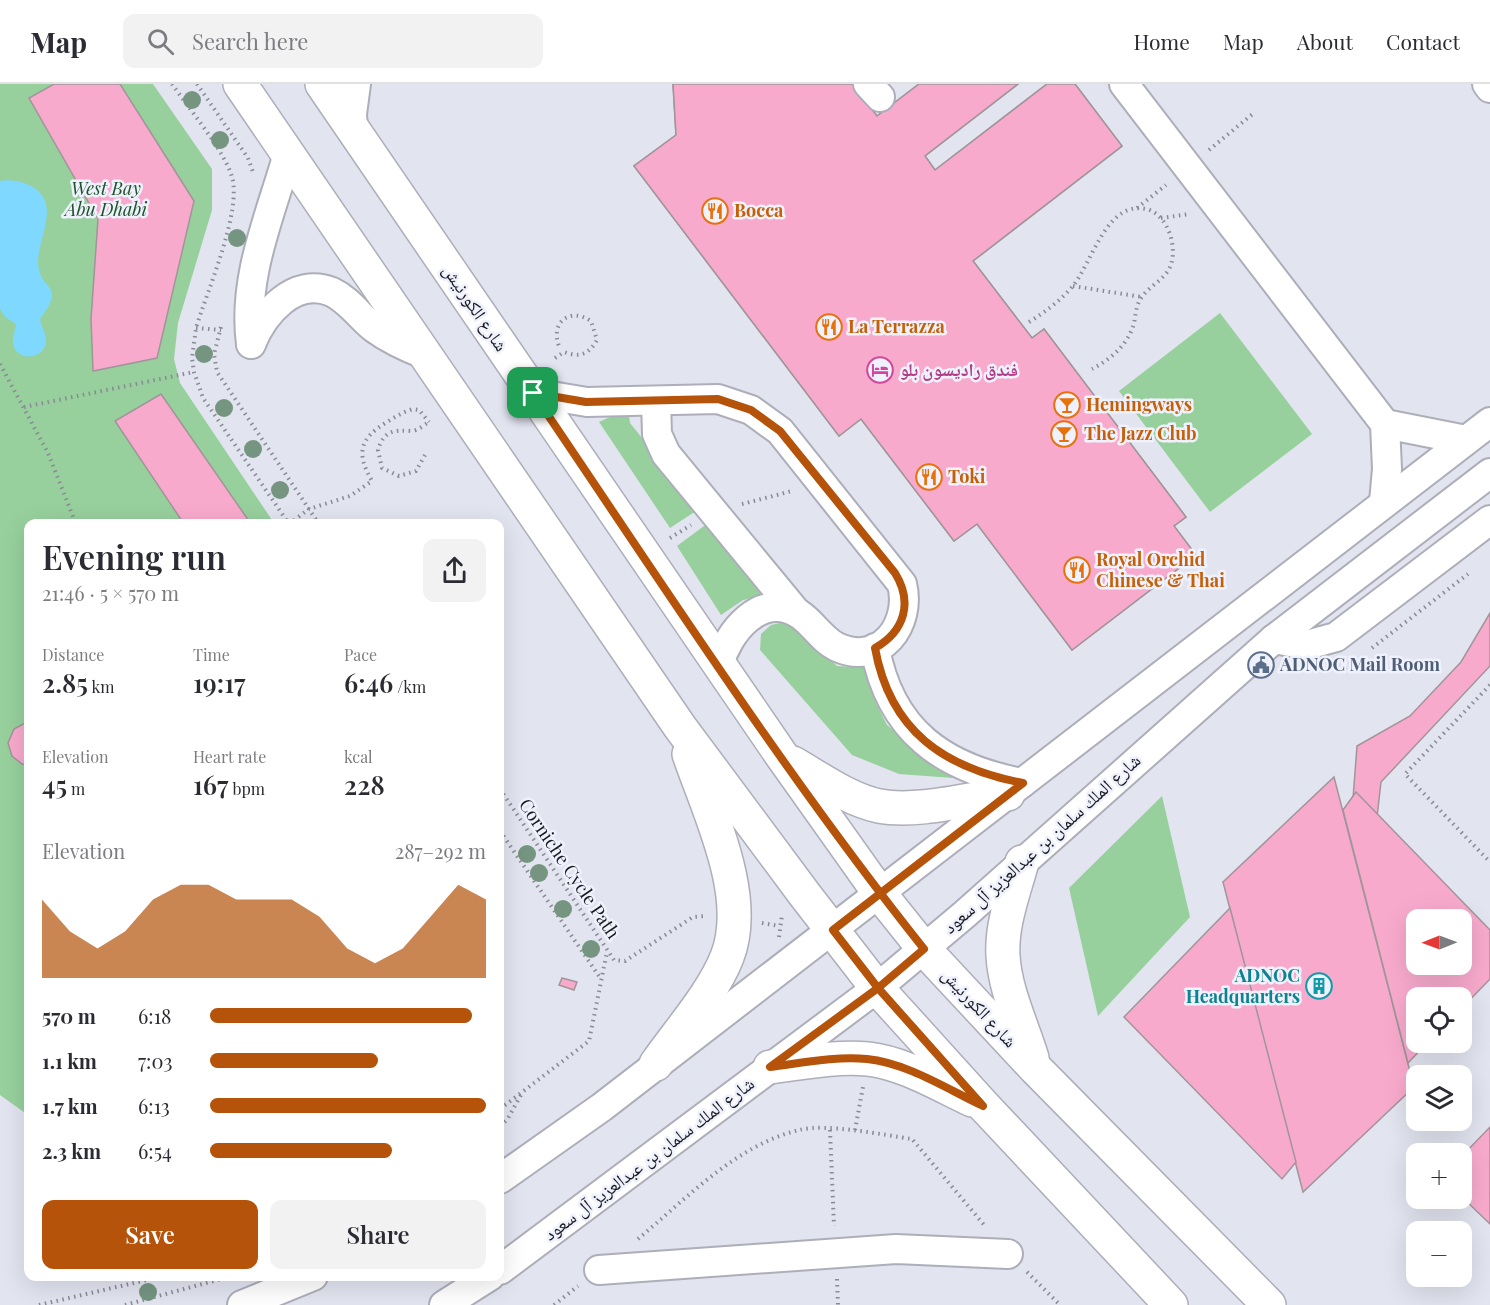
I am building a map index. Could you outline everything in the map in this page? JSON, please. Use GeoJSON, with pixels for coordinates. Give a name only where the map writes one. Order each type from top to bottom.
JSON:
{"type":"FeatureCollection","features":[{"type":"Feature","properties":{"kind":"main road"},"geometry":{"type":"LineString","coordinates":[[240,84],[680,727],[833,930],[878,988],[983,1106],[1171,1305]]}},
{"type":"Feature","properties":{"kind":"main road","name":"شارع الكورنيش"},"geometry":{"type":"LineString","coordinates":[[322,84],[719,665],[880,894],[924,949],[1035,1068],[1269,1305]]}},
{"type":"Feature","properties":{"kind":"main road"},"geometry":{"type":"LineString","coordinates":[[656,1064],[718,975],[727,958],[736,919],[732,883],[680,727]]}},
{"type":"Feature","properties":{"kind":"main road"},"geometry":{"type":"LineString","coordinates":[[782,756],[851,795],[878,806],[908,807],[1015,789]]}},
{"type":"Feature","properties":{"kind":"main road"},"geometry":{"type":"LineString","coordinates":[[1022,862],[1005,923],[1003,955],[1008,987],[1035,1068]]}},
{"type":"Feature","properties":{"kind":"main road"},"geometry":{"type":"LineString","coordinates":[[770,1067],[822,1060],[868,1059],[902,1068],[983,1106]]}},
{"type":"Feature","properties":{"kind":"street"},"geometry":{"type":"LineString","coordinates":[[353,130],[356,84]]}},
{"type":"Feature","properties":{"kind":"street"},"geometry":{"type":"LineString","coordinates":[[1124,84],[1385,424],[1387,469],[1384,502]]}},
{"type":"Feature","properties":{"kind":"street"},"geometry":{"type":"LineString","coordinates":[[288,154],[254,271],[248,320],[251,344],[261,323],[276,306],[295,293],[313,289],[332,292],[375,328],[424,354]]}},
{"type":"Feature","properties":{"kind":"street"},"geometry":{"type":"LineString","coordinates":[[533,393],[586,402],[718,399],[751,410],[780,431],[902,584],[905,609],[902,622],[895,633],[875,648],[862,651],[837,647],[796,612],[666,454],[657,434],[656,401]]}},
{"type":"Feature","properties":{"kind":"street"},"geometry":{"type":"LineString","coordinates":[[504,1176],[584,1121],[1490,422]]}},
{"type":"Feature","properties":{"kind":"street"},"geometry":{"type":"LineString","coordinates":[[1385,424],[1466,440]]}},
{"type":"Feature","properties":{"kind":"street","name":"شارع الملك سلمان بن عبدالعزيز آل سعود"},"geometry":{"type":"LineString","coordinates":[[504,1267],[878,988],[1274,639],[1490,473]]}},
{"type":"Feature","properties":{"kind":"street"},"geometry":{"type":"LineString","coordinates":[[1274,639],[1307,645],[1336,637],[1490,520]]}},
{"type":"Feature","properties":{"kind":"street"},"geometry":{"type":"LineString","coordinates":[[719,665],[730,636],[751,616],[764,609],[775,608],[796,612]]}},
{"type":"Feature","properties":{"kind":"street"},"geometry":{"type":"LineString","coordinates":[[875,648],[886,691],[897,711],[926,744],[972,770],[1015,789]]}},
{"type":"Feature","properties":{"kind":"street"},"geometry":{"type":"LineString","coordinates":[[599,1270],[896,1249],[1008,1254]]}},
{"type":"Feature","properties":{"kind":"street"},"geometry":{"type":"LineString","coordinates":[[242,1305],[301,1281]]}},
{"type":"Feature","properties":{"kind":"street"},"geometry":{"type":"LineString","coordinates":[[444,1305],[482,1281]]}},
{"type":"Feature","properties":{"kind":"path"},"geometry":{"type":"LineString","coordinates":[[1029,322],[1060,300],[1073,286],[1087,267],[1107,225],[1126,212],[1146,209],[1155,213],[1166,225],[1172,257],[1168,270],[1142,297],[1127,338],[1112,356],[1092,369]]}},
{"type":"Feature","properties":{"kind":"path"},"geometry":{"type":"LineString","coordinates":[[1073,286],[1142,297]]}},
{"type":"Feature","properties":{"kind":"path"},"geometry":{"type":"LineString","coordinates":[[555,358],[564,352],[574,356],[584,355],[592,349],[597,340],[596,330],[591,321],[583,315],[573,315],[563,319],[557,327],[555,337],[559,346]]}},
{"type":"Feature","properties":{"kind":"path"},"geometry":{"type":"LineString","coordinates":[[0,364],[24,406],[69,501],[74,519]]}},
{"type":"Feature","properties":{"kind":"path"},"geometry":{"type":"LineString","coordinates":[[24,406],[194,372]]}},
{"type":"Feature","properties":{"kind":"path"},"geometry":{"type":"LineString","coordinates":[[296,519],[309,509],[350,496],[372,481],[363,466],[362,453],[364,442],[371,432],[413,409],[419,410],[429,422]]}},
{"type":"Feature","properties":{"kind":"path"},"geometry":{"type":"LineString","coordinates":[[405,429],[395,429],[381,441],[378,450],[382,468],[399,476],[408,476],[416,471],[424,455]]}},
{"type":"Feature","properties":{"kind":"path"},"geometry":{"type":"LineString","coordinates":[[1489,686],[1405,774],[1490,862]]}},
{"type":"Feature","properties":{"kind":"path","name":"Corniche Cycle Path"},"geometry":{"type":"LineString","coordinates":[[504,795],[614,960],[625,961],[693,916],[713,916]]}},
{"type":"Feature","properties":{"kind":"path"},"geometry":{"type":"LineString","coordinates":[[504,837],[601,980]]}},
{"type":"Feature","properties":{"kind":"path"},"geometry":{"type":"LineString","coordinates":[[779,944],[779,926],[784,908]]}},
{"type":"Feature","properties":{"kind":"path"},"geometry":{"type":"LineString","coordinates":[[504,1106],[589,1041],[607,951]]}},
{"type":"Feature","properties":{"kind":"path"},"geometry":{"type":"LineString","coordinates":[[855,1130],[868,1059]]}},
{"type":"Feature","properties":{"kind":"path"},"geometry":{"type":"LineString","coordinates":[[504,1123],[522,1094]]}},
{"type":"Feature","properties":{"kind":"path"},"geometry":{"type":"LineString","coordinates":[[636,1240],[745,1151],[800,1129],[855,1130],[912,1139],[1008,1254],[1060,1305]]}},
{"type":"Feature","properties":{"kind":"path"},"geometry":{"type":"LineString","coordinates":[[830,1130],[838,1305]]}},
{"type":"Feature","properties":{"kind":"path"},"geometry":{"type":"LineString","coordinates":[[554,1305],[599,1270]]}},
{"type":"Feature","properties":{"kind":"path"},"geometry":{"type":"LineString","coordinates":[[39,1305],[142,1281]]}},
{"type":"Feature","properties":{"kind":"path"},"geometry":{"type":"LineString","coordinates":[[124,1305],[213,1281]]}},
{"type":"Feature","properties":{"kind":"green space","name":"West Bay Abu Dhabi"},"geometry":{"type":"Polygon","coordinates":[[[0,84],[153,84],[212,169],[212,210],[178,323],[174,359],[180,383],[271,519],[24,519],[24,1112],[0,1095],[0,84]]]}},
{"type":"Feature","properties":{"kind":"green space"},"geometry":{"type":"Polygon","coordinates":[[[1220,313],[1312,434],[1210,512],[1119,391],[1220,313]]]}},
{"type":"Feature","properties":{"kind":"green space"},"geometry":{"type":"Polygon","coordinates":[[[628,409],[630,423],[699,509],[670,528],[599,422],[628,409]]]}},
{"type":"Feature","properties":{"kind":"green space"},"geometry":{"type":"Polygon","coordinates":[[[708,523],[762,596],[743,600],[721,615],[677,546],[708,523]]]}},
{"type":"Feature","properties":{"kind":"green space"},"geometry":{"type":"Polygon","coordinates":[[[784,622],[795,626],[837,666],[867,668],[876,703],[887,725],[953,778],[899,774],[852,755],[760,650],[761,634],[771,625],[784,622]]]}},
{"type":"Feature","properties":{"kind":"green space"},"geometry":{"type":"Polygon","coordinates":[[[1162,796],[1190,917],[1098,1016],[1069,888],[1162,796]]]}},
{"type":"Feature","properties":{"kind":"water"},"geometry":{"type":"Polygon","coordinates":[[[0,181],[16,181],[31,186],[40,193],[47,211],[38,262],[43,279],[52,293],[52,299],[40,319],[46,339],[44,348],[30,356],[24,356],[15,349],[13,340],[16,324],[5,317],[0,309],[0,181]]]}},
{"type":"Feature","properties":{"kind":"building"},"geometry":{"type":"Polygon","coordinates":[[[54,84],[120,84],[194,201],[157,358],[93,371],[91,319],[98,219],[29,98],[54,84]]]}},
{"type":"Feature","properties":{"kind":"building","name":"فندق راديسون بلو"},"geometry":{"type":"Polygon","coordinates":[[[673,84],[852,84],[877,116],[919,84],[1018,84],[925,156],[935,170],[1047,84],[1075,84],[1122,146],[973,261],[1032,338],[1044,329],[1186,517],[1174,526],[1196,555],[1072,650],[977,524],[954,541],[861,419],[839,436],[634,166],[676,135],[673,84]],[[983,360],[921,410],[943,440],[928,452],[973,509],[1052,446],[983,360]]]}},
{"type":"Feature","properties":{"kind":"building","name":"فندق راديسون بلو"},"geometry":{"type":"Polygon","coordinates":[[[673,84],[852,84],[877,116],[919,84],[1018,84],[925,156],[935,170],[1047,84],[1075,84],[1122,146],[973,261],[1032,338],[1044,329],[1186,517],[1174,526],[1196,555],[1072,650],[977,524],[954,541],[861,419],[839,436],[634,166],[676,135],[673,84]]]}},
{"type":"Feature","properties":{"kind":"building"},"geometry":{"type":"Polygon","coordinates":[[[161,394],[248,519],[181,519],[115,421],[161,394]]]}},
{"type":"Feature","properties":{"kind":"building"},"geometry":{"type":"Polygon","coordinates":[[[1490,613],[1490,666],[1381,782],[1367,905],[1350,838],[1357,746],[1410,716],[1461,662],[1490,613]]]}},
{"type":"Feature","properties":{"kind":"building"},"geometry":{"type":"Polygon","coordinates":[[[24,724],[24,764],[12,756],[8,743],[14,729],[24,724]]]}},
{"type":"Feature","properties":{"kind":"building","name":"ADNOC Headquarters"},"geometry":{"type":"Polygon","coordinates":[[[1334,777],[1408,1065],[1406,1065],[1406,1095],[1303,1192],[1223,882],[1334,777]]]}},
{"type":"Feature","properties":{"kind":"building"},"geometry":{"type":"Polygon","coordinates":[[[1356,792],[1470,909],[1406,909],[1406,975],[1472,975],[1472,911],[1490,930],[1490,979],[1472,998],[1472,987],[1406,987],[1406,1053],[1418,1053],[1408,1063],[1343,810],[1356,792]]]}},
{"type":"Feature","properties":{"kind":"building"},"geometry":{"type":"Polygon","coordinates":[[[1230,908],[1296,1162],[1282,1179],[1124,1017],[1230,908]]]}},
{"type":"Feature","properties":{"kind":"building"},"geometry":{"type":"Polygon","coordinates":[[[562,978],[577,982],[574,990],[559,985],[562,978]]]}},
{"type":"Feature","properties":{"kind":"building"},"geometry":{"type":"Polygon","coordinates":[[[1490,1127],[1490,1224],[1472,1207],[1472,1146],[1490,1127]]]}},
{"type":"Feature","properties":{"kind":"place","name":"Bocca"},"geometry":{"type":"Point","coordinates":[715,211]}},
{"type":"Feature","properties":{"kind":"place","name":"La Terrazza"},"geometry":{"type":"Point","coordinates":[829,327]}},
{"type":"Feature","properties":{"kind":"place","name":"فندق راديسون بلو"},"geometry":{"type":"Point","coordinates":[880,370]}},
{"type":"Feature","properties":{"kind":"place","name":"Hemingways"},"geometry":{"type":"Point","coordinates":[1067,405]}},
{"type":"Feature","properties":{"kind":"place","name":"The Jazz Club"},"geometry":{"type":"Point","coordinates":[1064,434]}},
{"type":"Feature","properties":{"kind":"place","name":"Toki"},"geometry":{"type":"Point","coordinates":[929,477]}},
{"type":"Feature","properties":{"kind":"place","name":"Royal Orchid Chinese & Thai"},"geometry":{"type":"Point","coordinates":[1077,570]}},
{"type":"Feature","properties":{"kind":"place","name":"ADNOC Mail Room"},"geometry":{"type":"Point","coordinates":[1261,665]}},
{"type":"Feature","properties":{"kind":"place","name":"ADNOC Headquarters"},"geometry":{"type":"Point","coordinates":[1319,986]}},
{"type":"Feature","properties":{"kind":"route"},"geometry":{"type":"LineString","coordinates":[[533,393],[586,402],[718,399],[751,410],[780,431],[902,584],[905,609],[902,622],[886,642],[875,648],[886,691],[897,711],[926,744],[948,758],[972,770],[996,778],[1023,783],[880,894],[833,930],[878,988],[983,1106],[902,1068],[868,1059],[822,1060],[770,1067],[878,988],[924,949],[880,894],[782,756],[533,393]]}}]}
